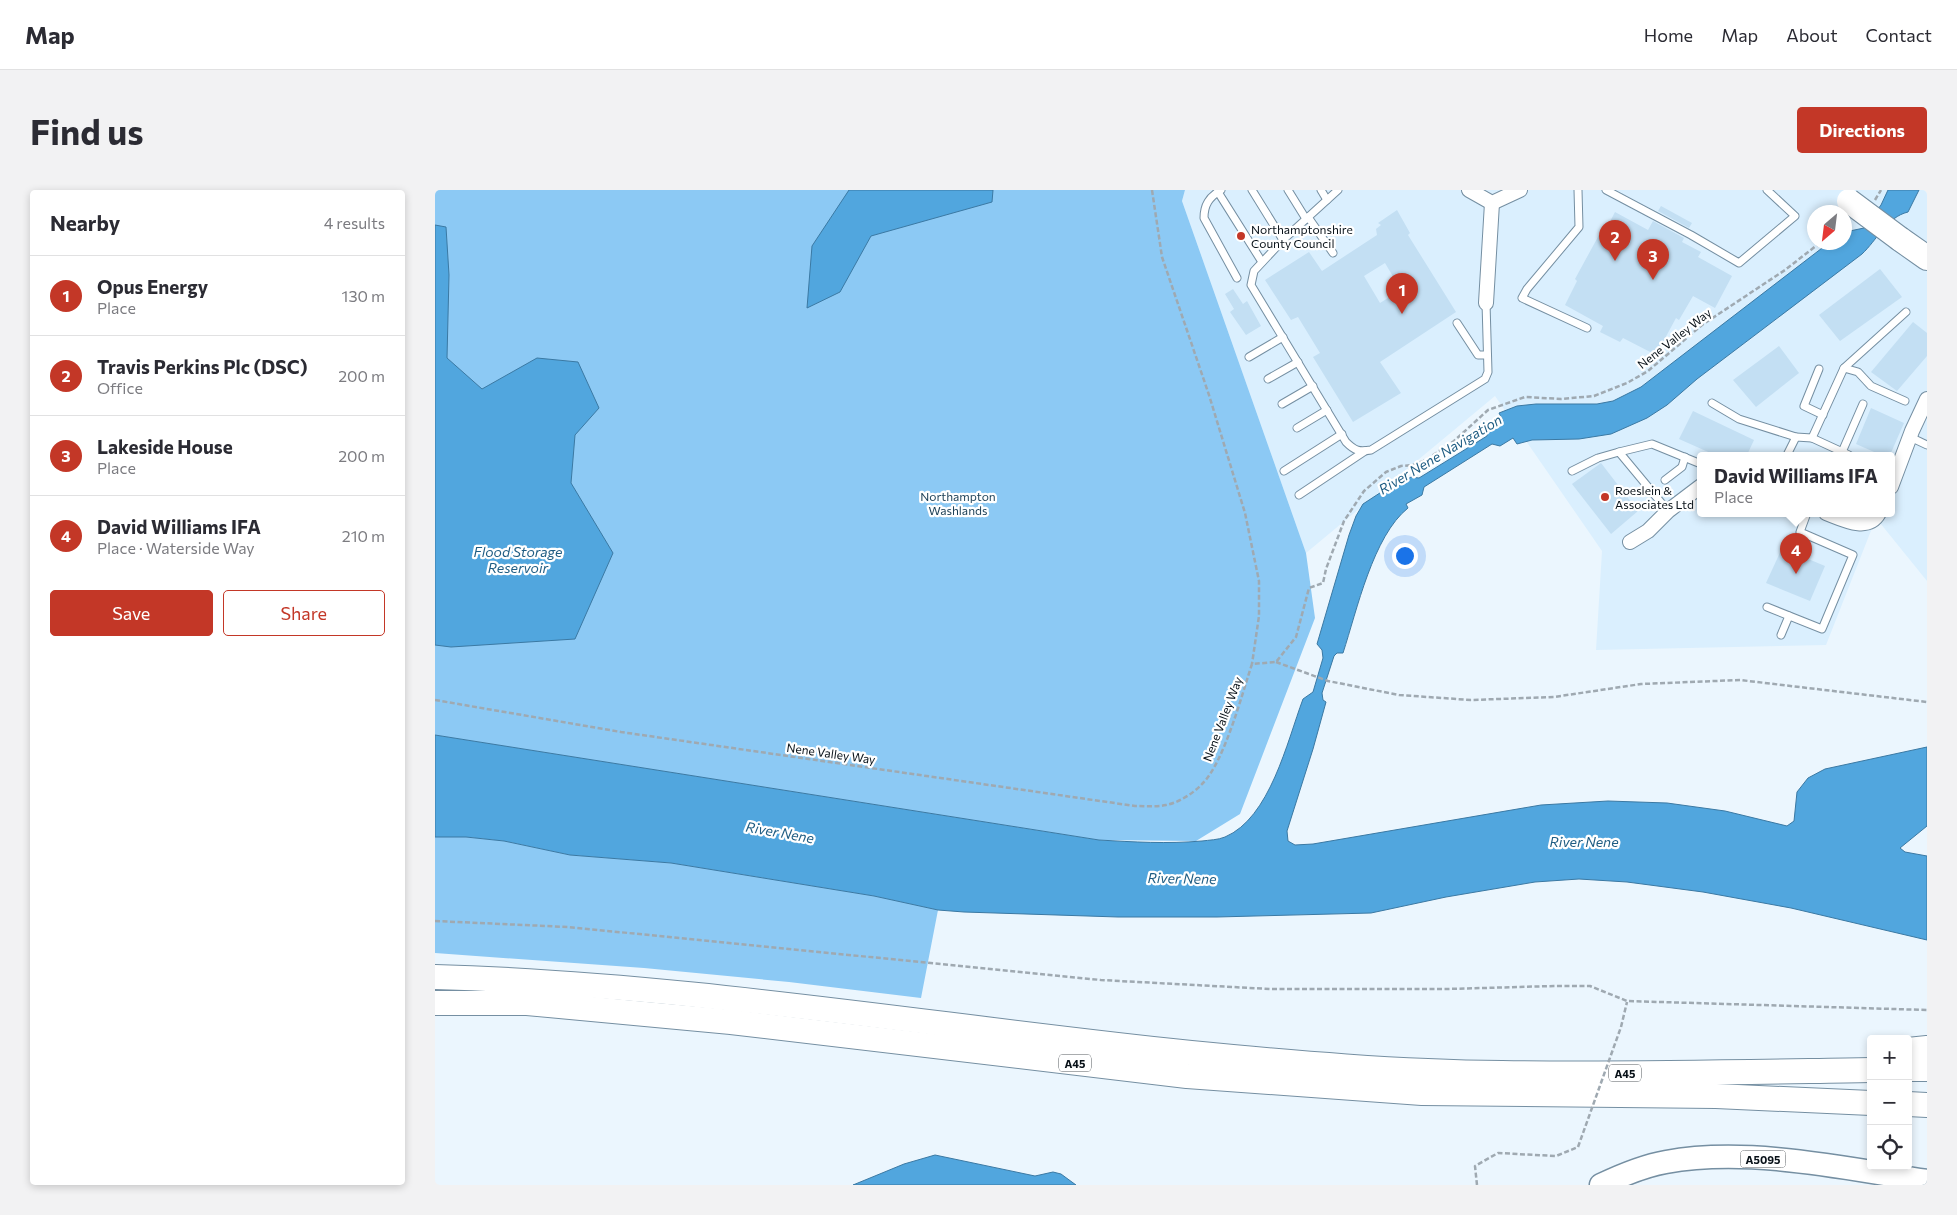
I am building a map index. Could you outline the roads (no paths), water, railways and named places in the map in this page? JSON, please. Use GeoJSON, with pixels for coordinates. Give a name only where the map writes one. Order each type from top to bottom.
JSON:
{"type":"FeatureCollection","features":[{"type":"Feature","properties":{"kind":"highway"},"geometry":{"type":"LineString","coordinates":[[1843,195],[1925,259]]}},
{"type":"Feature","properties":{"kind":"highway","name":"A45"},"geometry":{"type":"LineString","coordinates":[[435,977],[525,979],[737,999],[985,1030],[1193,1053],[1306,1062],[1501,1073],[1867,1070]]}},
{"type":"Feature","properties":{"kind":"highway","name":"A45"},"geometry":{"type":"LineString","coordinates":[[435,1003],[527,1003],[731,1022],[1197,1077],[1422,1093],[1716,1096],[1867,1093]]}},
{"type":"Feature","properties":{"kind":"highway"},"geometry":{"type":"LineString","coordinates":[[1912,1050],[1927,1048]]}},
{"type":"Feature","properties":{"kind":"highway"},"geometry":{"type":"LineString","coordinates":[[1749,1072],[1867,1053]]}},
{"type":"Feature","properties":{"kind":"highway"},"geometry":{"type":"LineString","coordinates":[[1912,1070],[1927,1069]]}},
{"type":"Feature","properties":{"kind":"highway"},"geometry":{"type":"LineString","coordinates":[[1912,1092],[1927,1091]]}},
{"type":"Feature","properties":{"kind":"highway"},"geometry":{"type":"LineString","coordinates":[[1716,1096],[1867,1103]]}},
{"type":"Feature","properties":{"kind":"highway"},"geometry":{"type":"LineString","coordinates":[[1912,1104],[1927,1105]]}},
{"type":"Feature","properties":{"kind":"main road","name":"A5095"},"geometry":{"type":"LineString","coordinates":[[1601,1185],[1646,1166],[1718,1157],[1805,1163],[1927,1181]]}},
{"type":"Feature","properties":{"kind":"street"},"geometry":{"type":"LineString","coordinates":[[1469,190],[1492,203]]}},
{"type":"Feature","properties":{"kind":"street"},"geometry":{"type":"LineString","coordinates":[[1492,203],[1519,190]]}},
{"type":"Feature","properties":{"kind":"street"},"geometry":{"type":"LineString","coordinates":[[1485,303],[1492,203]]}},
{"type":"Feature","properties":{"kind":"street"},"geometry":{"type":"LineString","coordinates":[[1895,472],[1927,399]]}},
{"type":"Feature","properties":{"kind":"street"},"geometry":{"type":"LineString","coordinates":[[1630,542],[1647,532],[1668,511],[1697,489]]}},
{"type":"Feature","properties":{"kind":"street"},"geometry":{"type":"LineString","coordinates":[[1836,517],[1862,524],[1877,517]]}},
{"type":"Feature","properties":{"kind":"lane"},"geometry":{"type":"LineString","coordinates":[[1252,190],[1283,240]]}},
{"type":"Feature","properties":{"kind":"lane"},"geometry":{"type":"LineString","coordinates":[[1288,190],[1333,253]]}},
{"type":"Feature","properties":{"kind":"lane"},"geometry":{"type":"LineString","coordinates":[[1321,190],[1327,200]]}},
{"type":"Feature","properties":{"kind":"lane"},"geometry":{"type":"LineString","coordinates":[[1338,190],[1283,240],[1254,272],[1251,285],[1342,434],[1354,450],[1366,451]]}},
{"type":"Feature","properties":{"kind":"lane"},"geometry":{"type":"LineString","coordinates":[[1578,190],[1579,227],[1527,289],[1522,298],[1587,328]]}},
{"type":"Feature","properties":{"kind":"lane"},"geometry":{"type":"LineString","coordinates":[[1606,190],[1739,263],[1795,216],[1767,190]]}},
{"type":"Feature","properties":{"kind":"lane"},"geometry":{"type":"LineString","coordinates":[[1237,278],[1204,218],[1206,204],[1219,191],[1263,262]]}},
{"type":"Feature","properties":{"kind":"lane"},"geometry":{"type":"LineString","coordinates":[[1299,495],[1366,451],[1371,450],[1485,379],[1488,372],[1485,303]]}},
{"type":"Feature","properties":{"kind":"lane"},"geometry":{"type":"LineString","coordinates":[[1812,438],[1845,368],[1906,312]]}},
{"type":"Feature","properties":{"kind":"lane"},"geometry":{"type":"LineString","coordinates":[[1457,322],[1478,355],[1487,355]]}},
{"type":"Feature","properties":{"kind":"lane"},"geometry":{"type":"LineString","coordinates":[[1249,357],[1283,337]]}},
{"type":"Feature","properties":{"kind":"lane"},"geometry":{"type":"LineString","coordinates":[[1268,379],[1298,362]]}},
{"type":"Feature","properties":{"kind":"lane"},"geometry":{"type":"LineString","coordinates":[[1845,368],[1858,372],[1871,386],[1905,401]]}},
{"type":"Feature","properties":{"kind":"lane"},"geometry":{"type":"LineString","coordinates":[[1819,369],[1804,406],[1823,415]]}},
{"type":"Feature","properties":{"kind":"lane"},"geometry":{"type":"LineString","coordinates":[[1283,404],[1313,386]]}},
{"type":"Feature","properties":{"kind":"lane"},"geometry":{"type":"LineString","coordinates":[[1712,403],[1739,419],[1796,437],[1812,438],[1842,452]]}},
{"type":"Feature","properties":{"kind":"lane"},"geometry":{"type":"LineString","coordinates":[[1847,452],[1863,404]]}},
{"type":"Feature","properties":{"kind":"lane"},"geometry":{"type":"LineString","coordinates":[[1297,428],[1327,410]]}},
{"type":"Feature","properties":{"kind":"lane"},"geometry":{"type":"LineString","coordinates":[[1283,471],[1342,434]]}},
{"type":"Feature","properties":{"kind":"lane"},"geometry":{"type":"LineString","coordinates":[[1788,452],[1796,437]]}},
{"type":"Feature","properties":{"kind":"lane"},"geometry":{"type":"LineString","coordinates":[[1910,437],[1927,445]]}},
{"type":"Feature","properties":{"kind":"lane"},"geometry":{"type":"LineString","coordinates":[[1572,471],[1598,458],[1652,444],[1697,462]]}},
{"type":"Feature","properties":{"kind":"lane"},"geometry":{"type":"LineString","coordinates":[[1619,452],[1668,511]]}},
{"type":"Feature","properties":{"kind":"lane"},"geometry":{"type":"LineString","coordinates":[[1665,480],[1682,467],[1685,457]]}},
{"type":"Feature","properties":{"kind":"lane"},"geometry":{"type":"LineString","coordinates":[[1767,607],[1822,629],[1853,555],[1800,532],[1806,517]]}},
{"type":"Feature","properties":{"kind":"lane"},"geometry":{"type":"LineString","coordinates":[[1781,635],[1789,616]]}},
{"type":"Feature","properties":{"kind":"water"},"geometry":{"type":"Polygon","coordinates":[[[849,190],[993,190],[992,202],[871,236],[840,292],[807,308],[812,246],[849,190]]]}},
{"type":"Feature","properties":{"kind":"water","name":"River Nene"},"geometry":{"type":"Polygon","coordinates":[[[1888,190],[1919,190],[1908,212],[1888,224],[1862,254],[1697,379],[1667,405],[1647,418],[1611,434],[1579,439],[1532,440],[1517,444],[1513,438],[1500,446],[1492,444],[1424,487],[1422,495],[1406,504],[1408,508],[1385,536],[1376,555],[1360,596],[1343,653],[1337,653],[1334,656],[1322,693],[1323,700],[1326,702],[1287,831],[1288,841],[1295,845],[1313,844],[1541,805],[1608,801],[1667,803],[1725,811],[1787,826],[1794,821],[1797,792],[1808,778],[1825,769],[1927,747],[1927,826],[1900,848],[1905,852],[1927,856],[1927,940],[1791,908],[1703,892],[1627,882],[1579,879],[1535,882],[1446,897],[1371,913],[1217,917],[1118,917],[964,912],[938,910],[874,896],[671,863],[570,855],[504,841],[466,837],[435,837],[435,735],[1099,840],[1176,842],[1211,840],[1225,837],[1241,827],[1254,813],[1265,796],[1283,757],[1303,699],[1313,692],[1323,658],[1322,650],[1317,644],[1349,535],[1363,504],[1392,485],[1395,488],[1411,477],[1419,478],[1487,436],[1489,428],[1503,421],[1499,413],[1517,406],[1536,404],[1597,404],[1613,401],[1641,387],[1819,250],[1852,250],[1852,231],[1864,228],[1881,205],[1888,190]]]}},
{"type":"Feature","properties":{"kind":"water","name":"Flood Storage Reservoir"},"geometry":{"type":"Polygon","coordinates":[[[435,225],[446,227],[449,275],[447,358],[482,389],[537,358],[578,362],[599,408],[575,435],[571,483],[613,553],[575,639],[451,647],[435,645],[435,225]]]}},
{"type":"Feature","properties":{"kind":"water"},"geometry":{"type":"Polygon","coordinates":[[[935,1155],[1035,1176],[1053,1172],[1061,1174],[1076,1185],[853,1185],[904,1164],[935,1155]]]}},
{"type":"Feature","properties":{"kind":"place","name":"Northamptonshire County Council"},"geometry":{"type":"Point","coordinates":[1241,236]}},
{"type":"Feature","properties":{"kind":"place","name":"Travis Perkins Plc (DSC)"},"geometry":{"type":"Point","coordinates":[1615,261]}},
{"type":"Feature","properties":{"kind":"place","name":"Lakeside House"},"geometry":{"type":"Point","coordinates":[1653,280]}},
{"type":"Feature","properties":{"kind":"place","name":"Opus Energy"},"geometry":{"type":"Point","coordinates":[1402,314]}},
{"type":"Feature","properties":{"kind":"place","name":"Roeslein & Associates Ltd"},"geometry":{"type":"Point","coordinates":[1605,497]}},
{"type":"Feature","properties":{"kind":"place","name":"David Williams IFA"},"geometry":{"type":"Point","coordinates":[1796,574]}},
{"type":"Feature","properties":{"kind":"water label","name":"River Nene Navigation"},"geometry":{"type":"Point","coordinates":[1440,454]}},
{"type":"Feature","properties":{"kind":"park label","name":"Northampton Washlands"},"geometry":{"type":"Point","coordinates":[958,503]}}]}
